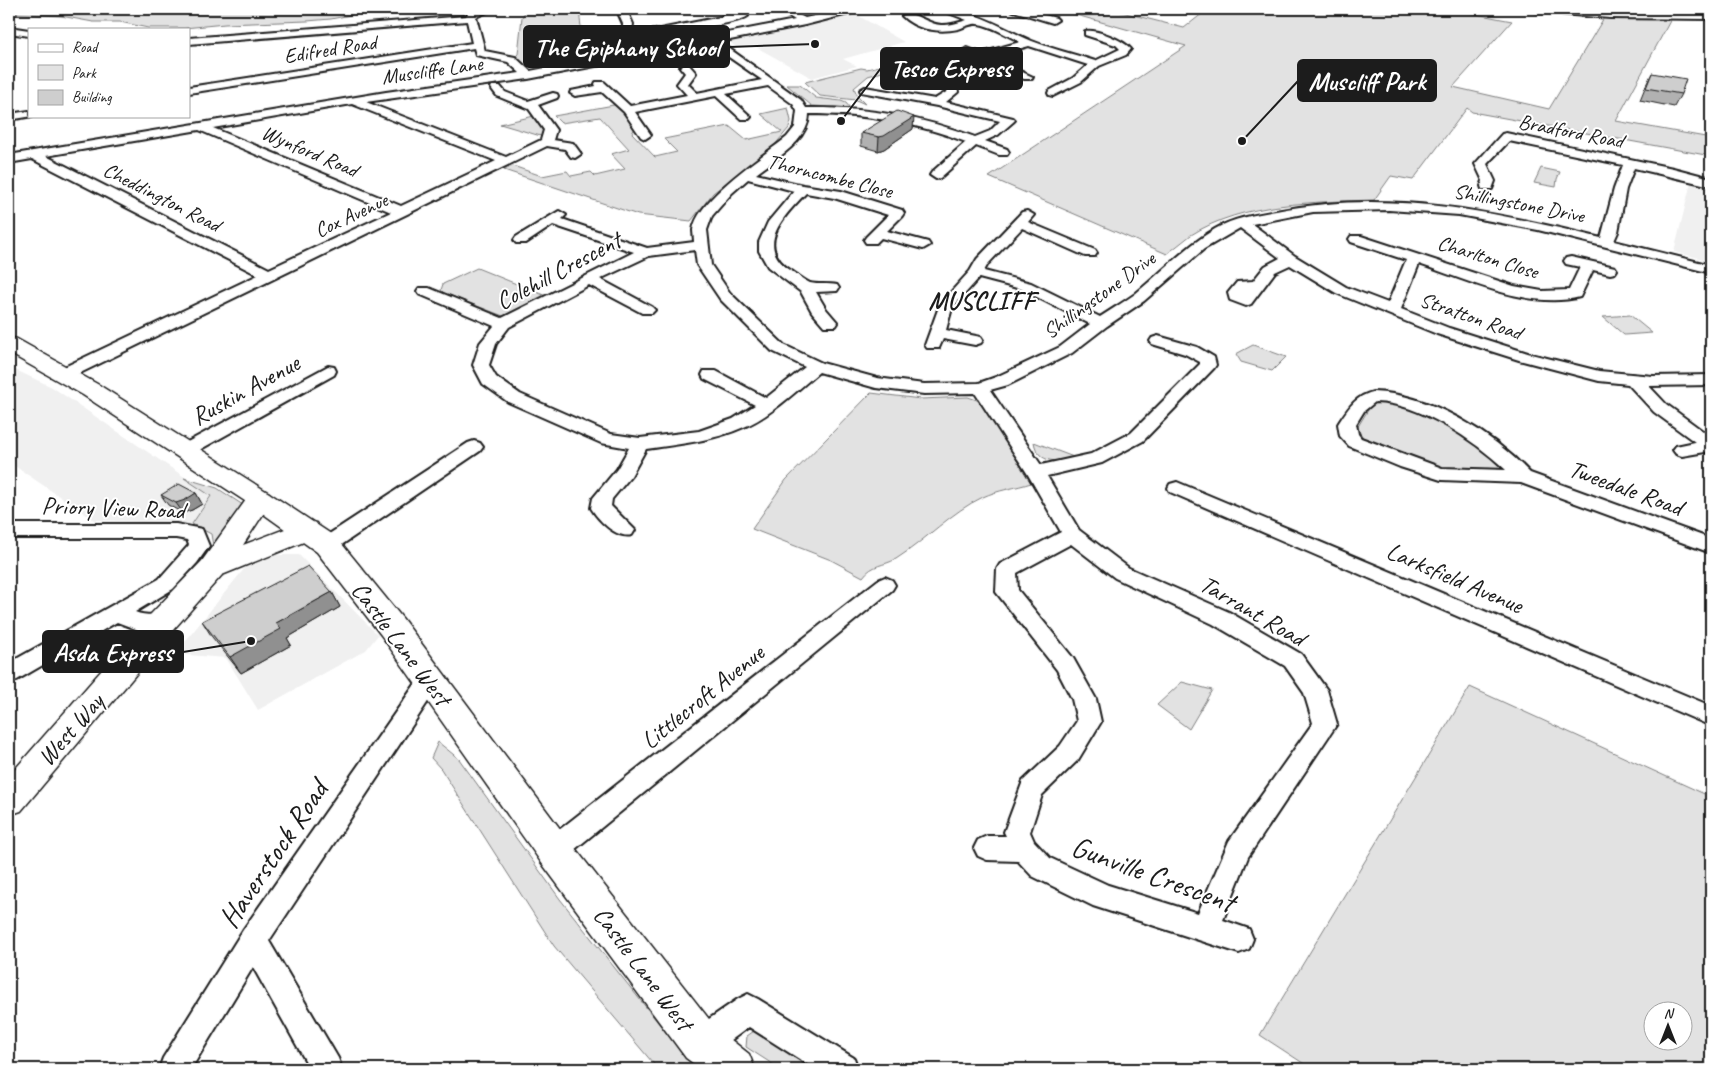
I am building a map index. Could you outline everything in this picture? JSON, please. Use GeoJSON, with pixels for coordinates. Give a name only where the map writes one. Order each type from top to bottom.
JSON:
{"type":"FeatureCollection","features":[{"type":"Feature","properties":{"kind":"main road","name":"Castle Lane West"},"geometry":{"type":"LineString","coordinates":[[9,344],[64,374],[186,450],[317,538],[431,680],[554,850],[702,1043],[734,1069]]}},
{"type":"Feature","properties":{"kind":"main road","name":"West Way"},"geometry":{"type":"LineString","coordinates":[[9,800],[162,622],[212,568],[260,499]]}},
{"type":"Feature","properties":{"kind":"main road","name":"West Way"},"geometry":{"type":"LineString","coordinates":[[212,568],[317,538]]}},
{"type":"Feature","properties":{"kind":"street"},"geometry":{"type":"LineString","coordinates":[[489,9],[471,15],[480,53],[517,61],[528,76]]}},
{"type":"Feature","properties":{"kind":"street"},"geometry":{"type":"LineString","coordinates":[[627,9],[624,15],[628,24],[628,40],[644,53]]}},
{"type":"Feature","properties":{"kind":"street"},"geometry":{"type":"LineString","coordinates":[[781,9],[805,22]]}},
{"type":"Feature","properties":{"kind":"street","name":"Muscliffe Lane"},"geometry":{"type":"LineString","coordinates":[[9,159],[353,100],[528,76],[712,41],[857,9]]}},
{"type":"Feature","properties":{"kind":"street"},"geometry":{"type":"LineString","coordinates":[[946,9],[1004,30],[1029,43],[1095,64]]}},
{"type":"Feature","properties":{"kind":"street"},"geometry":{"type":"LineString","coordinates":[[1012,9],[1053,20]]}},
{"type":"Feature","properties":{"kind":"street"},"geometry":{"type":"LineString","coordinates":[[1536,9],[1610,15],[1711,16]]}},
{"type":"Feature","properties":{"kind":"street"},"geometry":{"type":"LineString","coordinates":[[907,16],[936,31],[977,20]]}},
{"type":"Feature","properties":{"kind":"street"},"geometry":{"type":"LineString","coordinates":[[190,41],[471,18]]}},
{"type":"Feature","properties":{"kind":"street"},"geometry":{"type":"LineString","coordinates":[[628,34],[655,32],[723,21]]}},
{"type":"Feature","properties":{"kind":"street"},"geometry":{"type":"LineString","coordinates":[[9,30],[28,33]]}},
{"type":"Feature","properties":{"kind":"street"},"geometry":{"type":"LineString","coordinates":[[1051,88],[1064,87],[1078,80],[1095,64],[1122,53],[1126,49],[1120,43],[1102,37],[1089,38]]}},
{"type":"Feature","properties":{"kind":"street"},"geometry":{"type":"LineString","coordinates":[[712,41],[797,102],[803,111],[858,112],[889,116],[925,124],[1003,152]]}},
{"type":"Feature","properties":{"kind":"street"},"geometry":{"type":"LineString","coordinates":[[980,57],[1029,43]]}},
{"type":"Feature","properties":{"kind":"street","name":"Edifred Road"},"geometry":{"type":"LineString","coordinates":[[190,90],[477,45]]}},
{"type":"Feature","properties":{"kind":"street"},"geometry":{"type":"LineString","coordinates":[[967,51],[1028,77]]}},
{"type":"Feature","properties":{"kind":"street"},"geometry":{"type":"LineString","coordinates":[[899,61],[954,89],[953,92],[937,103]]}},
{"type":"Feature","properties":{"kind":"street"},"geometry":{"type":"LineString","coordinates":[[1005,68],[1016,65]]}},
{"type":"Feature","properties":{"kind":"street"},"geometry":{"type":"LineString","coordinates":[[685,67],[691,73],[682,84],[695,96]]}},
{"type":"Feature","properties":{"kind":"street"},"geometry":{"type":"LineString","coordinates":[[1078,80],[1093,84]]}},
{"type":"Feature","properties":{"kind":"street"},"geometry":{"type":"LineString","coordinates":[[628,110],[770,82]]}},
{"type":"Feature","properties":{"kind":"street"},"geometry":{"type":"LineString","coordinates":[[575,93],[602,86],[628,110],[645,134]]}},
{"type":"Feature","properties":{"kind":"street"},"geometry":{"type":"LineString","coordinates":[[496,88],[501,94],[533,107],[550,130],[546,142],[569,146],[574,154]]}},
{"type":"Feature","properties":{"kind":"street"},"geometry":{"type":"LineString","coordinates":[[865,90],[1013,116],[994,133],[974,142],[936,175]]}},
{"type":"Feature","properties":{"kind":"street"},"geometry":{"type":"LineString","coordinates":[[718,92],[744,117]]}},
{"type":"Feature","properties":{"kind":"street"},"geometry":{"type":"LineString","coordinates":[[528,105],[553,96]]}},
{"type":"Feature","properties":{"kind":"street"},"geometry":{"type":"LineString","coordinates":[[353,100],[506,162]]}},
{"type":"Feature","properties":{"kind":"street","name":"Shillingstone Drive"},"geometry":{"type":"LineString","coordinates":[[803,111],[801,128],[792,140],[727,190],[706,215],[700,230],[704,265],[725,296],[778,348],[816,366],[876,383],[924,389],[980,388],[1002,381],[1066,350],[1138,298],[1199,246],[1220,232],[1241,222],[1313,208],[1353,206],[1426,208],[1489,216],[1606,242],[1711,269]]}},
{"type":"Feature","properties":{"kind":"street"},"geometry":{"type":"LineString","coordinates":[[9,117],[28,114]]}},
{"type":"Feature","properties":{"kind":"street","name":"Wynford Road"},"geometry":{"type":"LineString","coordinates":[[201,127],[403,212]]}},
{"type":"Feature","properties":{"kind":"street","name":"Bradford Road"},"geometry":{"type":"LineString","coordinates":[[1487,186],[1489,181],[1481,164],[1502,136],[1711,182]]}},
{"type":"Feature","properties":{"kind":"street","name":"Cox Avenue"},"geometry":{"type":"LineString","coordinates":[[64,374],[546,142]]}},
{"type":"Feature","properties":{"kind":"street","name":"Cheddington Road"},"geometry":{"type":"LineString","coordinates":[[34,155],[271,276]]}},
{"type":"Feature","properties":{"kind":"street","name":"Bradford Road"},"geometry":{"type":"LineString","coordinates":[[1606,242],[1620,189],[1630,163]]}},
{"type":"Feature","properties":{"kind":"street","name":"Thorncombe Close"},"geometry":{"type":"LineString","coordinates":[[746,175],[803,189],[836,194],[897,213],[874,237],[923,245]]}},
{"type":"Feature","properties":{"kind":"street"},"geometry":{"type":"LineString","coordinates":[[803,189],[782,211],[772,227],[766,249],[768,259],[778,269],[805,287],[820,313],[830,323]]}},
{"type":"Feature","properties":{"kind":"street"},"geometry":{"type":"LineString","coordinates":[[521,240],[555,217],[646,252]]}},
{"type":"Feature","properties":{"kind":"street"},"geometry":{"type":"LineString","coordinates":[[975,340],[935,339],[945,307],[976,274],[982,262],[1023,219],[1037,229],[1090,253]]}},
{"type":"Feature","properties":{"kind":"street","name":"Stratton Road"},"geometry":{"type":"LineString","coordinates":[[1241,222],[1290,259],[1341,290],[1443,331],[1525,357],[1599,376],[1653,381],[1711,380]]}},
{"type":"Feature","properties":{"kind":"street","name":"Charlton Close"},"geometry":{"type":"LineString","coordinates":[[1356,239],[1516,291],[1550,297],[1575,294],[1588,265]]}},
{"type":"Feature","properties":{"kind":"street","name":"Colehill Crescent"},"geometry":{"type":"LineString","coordinates":[[701,245],[646,252],[589,278],[503,324],[488,343],[481,365],[489,380],[514,398],[607,439],[640,444],[702,436],[739,423],[767,405],[816,366]]}},
{"type":"Feature","properties":{"kind":"street","name":"Charlton Close"},"geometry":{"type":"LineString","coordinates":[[1392,311],[1415,257]]}},
{"type":"Feature","properties":{"kind":"street"},"geometry":{"type":"LineString","coordinates":[[1257,286],[1266,277],[1270,269],[1290,259]]}},
{"type":"Feature","properties":{"kind":"street"},"geometry":{"type":"LineString","coordinates":[[1571,261],[1610,270]]}},
{"type":"Feature","properties":{"kind":"street"},"geometry":{"type":"LineString","coordinates":[[976,274],[1026,286],[1101,323]]}},
{"type":"Feature","properties":{"kind":"street"},"geometry":{"type":"LineString","coordinates":[[589,278],[647,310]]}},
{"type":"Feature","properties":{"kind":"street"},"geometry":{"type":"LineString","coordinates":[[440,282],[418,294],[503,324]]}},
{"type":"Feature","properties":{"kind":"street"},"geometry":{"type":"LineString","coordinates":[[805,287],[832,288]]}},
{"type":"Feature","properties":{"kind":"street"},"geometry":{"type":"LineString","coordinates":[[1036,472],[1096,459],[1137,437],[1208,365],[1208,360],[1194,350],[1175,347],[1158,341]]}},
{"type":"Feature","properties":{"kind":"street","name":"Ruskin Avenue"},"geometry":{"type":"LineString","coordinates":[[186,450],[328,371]]}},
{"type":"Feature","properties":{"kind":"street"},"geometry":{"type":"LineString","coordinates":[[710,375],[767,405]]}},
{"type":"Feature","properties":{"kind":"street"},"geometry":{"type":"LineString","coordinates":[[1633,379],[1660,408],[1711,444]]}},
{"type":"Feature","properties":{"kind":"street","name":"Tarrant Road"},"geometry":{"type":"LineString","coordinates":[[980,388],[1036,472],[1072,535],[1122,573],[1221,618],[1293,660],[1315,690],[1325,724],[1238,850],[1205,929]]}},
{"type":"Feature","properties":{"kind":"street","name":"Tweedale Road"},"geometry":{"type":"LineString","coordinates":[[1523,477],[1513,464],[1443,416],[1395,399],[1372,398],[1363,402],[1347,424],[1349,436],[1355,442],[1407,463],[1441,474],[1523,477],[1711,546]]}},
{"type":"Feature","properties":{"kind":"street"},"geometry":{"type":"LineString","coordinates":[[625,530],[601,508],[603,498],[624,472],[640,444]]}},
{"type":"Feature","properties":{"kind":"street"},"geometry":{"type":"LineString","coordinates":[[1682,450],[1711,444]]}},
{"type":"Feature","properties":{"kind":"street"},"geometry":{"type":"LineString","coordinates":[[317,538],[474,447]]}},
{"type":"Feature","properties":{"kind":"street","name":"Larksfield Avenue"},"geometry":{"type":"LineString","coordinates":[[1177,488],[1711,716]]}},
{"type":"Feature","properties":{"kind":"street","name":"Priory View Road"},"geometry":{"type":"LineString","coordinates":[[9,531],[176,532],[195,534],[199,546],[166,584],[124,608]]}},
{"type":"Feature","properties":{"kind":"street"},"geometry":{"type":"LineString","coordinates":[[986,848],[1024,849],[1017,832],[1032,789],[1069,753],[1089,722],[1084,699],[1065,664],[1007,592],[1007,570],[1072,535]]}},
{"type":"Feature","properties":{"kind":"street","name":"Littlecroft Avenue"},"geometry":{"type":"LineString","coordinates":[[554,850],[884,585]]}},
{"type":"Feature","properties":{"kind":"street"},"geometry":{"type":"LineString","coordinates":[[9,674],[124,608],[126,617],[141,624],[162,622]]}},
{"type":"Feature","properties":{"kind":"street","name":"Haverstock Road"},"geometry":{"type":"LineString","coordinates":[[174,1069],[253,940],[431,680]]}},
{"type":"Feature","properties":{"kind":"street","name":"Gunville Crescent"},"geometry":{"type":"LineString","coordinates":[[1024,849],[1041,867],[1103,896],[1239,939]]}},
{"type":"Feature","properties":{"kind":"street"},"geometry":{"type":"LineString","coordinates":[[253,940],[327,1069]]}},
{"type":"Feature","properties":{"kind":"street","name":"Castle Lane West"},"geometry":{"type":"LineString","coordinates":[[702,1043],[748,1010],[843,1069]]}},
{"type":"Feature","properties":{"kind":"shaded area"},"geometry":{"type":"Polygon","coordinates":[[[850,11],[904,42],[843,59],[857,66],[812,78],[754,46],[737,48],[725,38],[850,11]]]}},
{"type":"Feature","properties":{"kind":"shaded area"},"geometry":{"type":"Polygon","coordinates":[[[1691,182],[1711,186],[1711,261],[1674,252],[1691,182]]]}},
{"type":"Feature","properties":{"kind":"shaded area"},"geometry":{"type":"Polygon","coordinates":[[[9,367],[52,387],[211,495],[192,524],[94,520],[9,462],[9,367]]]}},
{"type":"Feature","properties":{"kind":"shaded area"},"geometry":{"type":"Polygon","coordinates":[[[271,555],[299,555],[378,635],[366,650],[258,710],[226,658],[175,654],[244,569],[271,555]]]}},
{"type":"Feature","properties":{"kind":"green space"},"geometry":{"type":"Polygon","coordinates":[[[9,9],[417,9],[370,11],[331,19],[307,21],[225,24],[184,28],[148,28],[120,22],[93,22],[61,16],[9,13],[9,9]]]}},
{"type":"Feature","properties":{"kind":"green space"},"geometry":{"type":"Polygon","coordinates":[[[527,9],[580,9],[582,51],[595,61],[639,50],[847,9],[857,9],[805,22],[528,76],[513,59],[518,54],[522,17],[527,9]]]}},
{"type":"Feature","properties":{"kind":"green space"},"geometry":{"type":"Polygon","coordinates":[[[1055,9],[1110,9],[1184,28],[1208,9],[1449,9],[1512,21],[1453,87],[1549,109],[1605,16],[1671,19],[1616,121],[1711,138],[1711,156],[1472,112],[1467,108],[1413,180],[1391,176],[1374,200],[1304,203],[1256,210],[1233,216],[1211,224],[1191,235],[1167,254],[989,177],[1186,46],[1055,9]]]}},
{"type":"Feature","properties":{"kind":"green space"},"geometry":{"type":"Polygon","coordinates":[[[884,65],[893,69],[868,76],[854,88],[858,97],[865,104],[856,100],[820,96],[805,82],[861,68],[867,69],[884,65]]]}},
{"type":"Feature","properties":{"kind":"green space"},"geometry":{"type":"Polygon","coordinates":[[[787,85],[800,85],[816,98],[841,101],[850,108],[812,106],[787,85]]]}},
{"type":"Feature","properties":{"kind":"green space"},"geometry":{"type":"Polygon","coordinates":[[[619,104],[637,125],[632,133],[655,157],[677,152],[664,139],[729,126],[746,140],[782,132],[761,114],[788,108],[791,121],[789,128],[773,147],[713,193],[691,221],[638,215],[504,170],[513,166],[542,176],[567,171],[571,176],[591,172],[595,176],[625,169],[611,154],[629,149],[600,117],[561,123],[554,116],[619,104]]]}},
{"type":"Feature","properties":{"kind":"green space"},"geometry":{"type":"Polygon","coordinates":[[[534,116],[545,131],[544,137],[500,124],[534,116]]]}},
{"type":"Feature","properties":{"kind":"green space"},"geometry":{"type":"Polygon","coordinates":[[[1541,168],[1560,172],[1556,187],[1534,183],[1541,168]]]}},
{"type":"Feature","properties":{"kind":"green space"},"geometry":{"type":"Polygon","coordinates":[[[477,268],[546,296],[511,315],[503,316],[444,293],[441,290],[443,284],[477,268]]]}},
{"type":"Feature","properties":{"kind":"green space"},"geometry":{"type":"Polygon","coordinates":[[[1630,315],[1652,333],[1624,335],[1603,317],[1630,315]]]}},
{"type":"Feature","properties":{"kind":"green space"},"geometry":{"type":"Polygon","coordinates":[[[1253,345],[1286,357],[1272,371],[1241,362],[1236,354],[1253,345]]]}},
{"type":"Feature","properties":{"kind":"green space"},"geometry":{"type":"Polygon","coordinates":[[[871,393],[921,399],[968,397],[980,401],[1031,483],[983,497],[971,503],[896,559],[870,570],[863,577],[831,560],[752,529],[786,480],[871,393]]]}},
{"type":"Feature","properties":{"kind":"green space"},"geometry":{"type":"Polygon","coordinates":[[[1392,401],[1442,418],[1509,468],[1503,471],[1438,468],[1370,444],[1364,439],[1357,428],[1373,402],[1392,401]]]}},
{"type":"Feature","properties":{"kind":"green space"},"geometry":{"type":"Polygon","coordinates":[[[1034,442],[1076,458],[1050,460],[1040,455],[1034,442]]]}},
{"type":"Feature","properties":{"kind":"green space"},"geometry":{"type":"Polygon","coordinates":[[[184,478],[217,488],[246,507],[213,546],[211,534],[192,524],[211,496],[184,478]]]}},
{"type":"Feature","properties":{"kind":"green space"},"geometry":{"type":"Polygon","coordinates":[[[1182,682],[1212,690],[1189,729],[1157,705],[1182,682]]]}},
{"type":"Feature","properties":{"kind":"green space"},"geometry":{"type":"Polygon","coordinates":[[[1470,687],[1711,797],[1711,1069],[1312,1069],[1260,1035],[1470,687]]]}},
{"type":"Feature","properties":{"kind":"green space"},"geometry":{"type":"Polygon","coordinates":[[[438,742],[459,759],[560,899],[695,1069],[658,1069],[554,946],[441,769],[431,758],[438,742]]]}},
{"type":"Feature","properties":{"kind":"green space"},"geometry":{"type":"Polygon","coordinates":[[[757,1029],[823,1069],[780,1069],[746,1047],[747,1036],[757,1029]]]}},
{"type":"Feature","properties":{"kind":"building"},"geometry":{"type":"Polygon","coordinates":[[[1652,73],[1686,79],[1681,94],[1646,88],[1652,73]]]}},
{"type":"Feature","properties":{"kind":"building"},"geometry":{"type":"Polygon","coordinates":[[[897,111],[914,117],[884,136],[879,137],[861,133],[897,111]]]}},
{"type":"Feature","properties":{"kind":"building"},"geometry":{"type":"Polygon","coordinates":[[[179,484],[196,493],[176,503],[161,495],[179,484]]]}},
{"type":"Feature","properties":{"kind":"building"},"geometry":{"type":"Polygon","coordinates":[[[308,566],[332,592],[276,623],[281,629],[230,657],[202,621],[308,566]]]}},
{"type":"Feature","properties":{"kind":"place","name":"The Epiphany School"},"geometry":{"type":"Point","coordinates":[815,44]}},
{"type":"Feature","properties":{"kind":"place","name":"Tesco Express"},"geometry":{"type":"Point","coordinates":[841,121]}},
{"type":"Feature","properties":{"kind":"place","name":"Muscliff Park"},"geometry":{"type":"Point","coordinates":[1242,141]}},
{"type":"Feature","properties":{"kind":"place","name":"Asda Express"},"geometry":{"type":"Point","coordinates":[251,641]}},
{"type":"Feature","properties":{"kind":"district","name":"MUSCLIFF"},"geometry":{"type":"Point","coordinates":[982,300]}}]}
